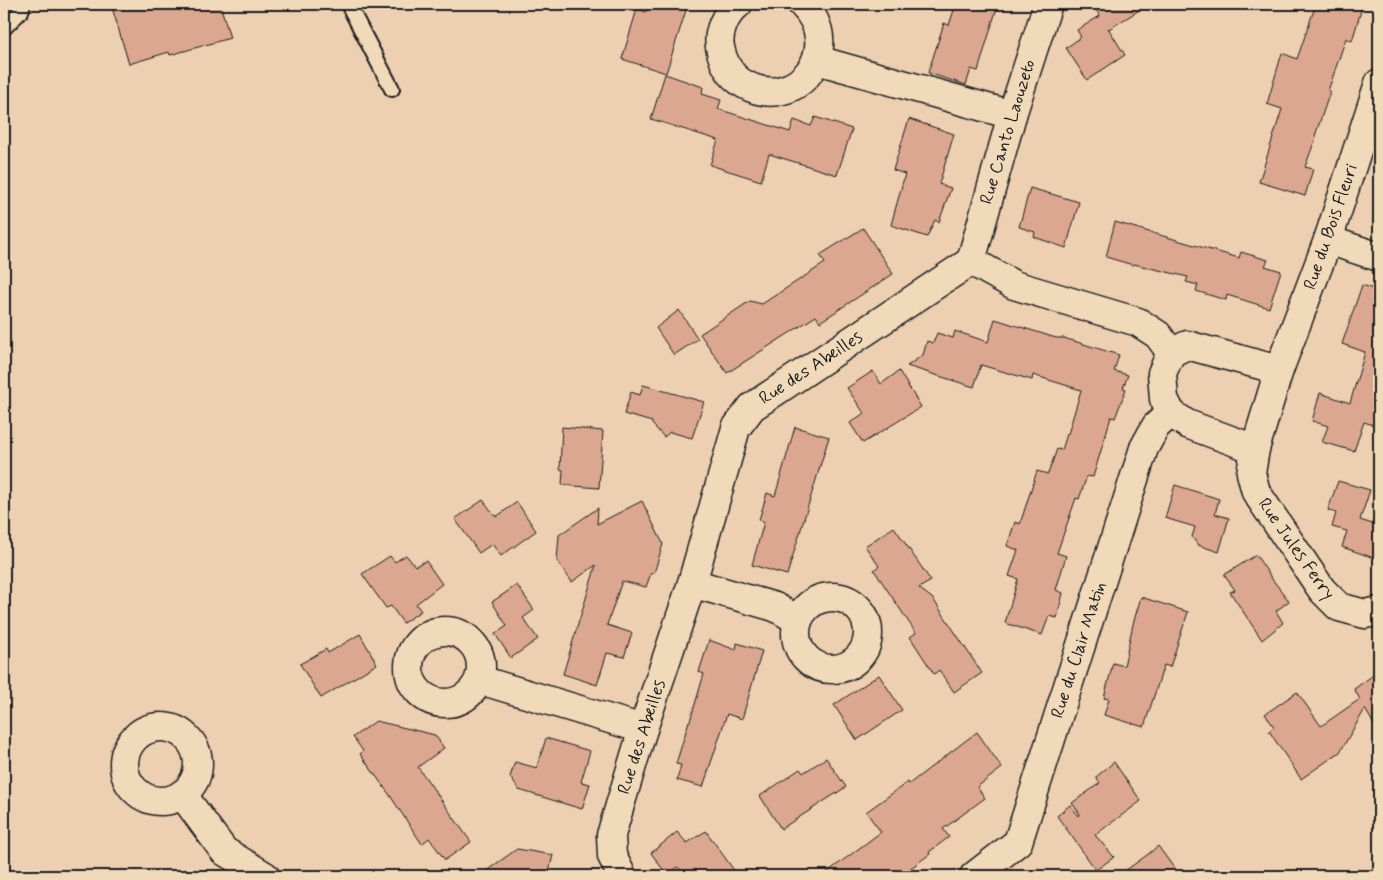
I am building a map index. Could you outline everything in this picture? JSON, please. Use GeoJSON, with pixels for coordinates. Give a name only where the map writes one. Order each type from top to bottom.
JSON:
{"type":"FeatureCollection","features":[{"type":"Feature","properties":{"kind":"street"},"geometry":{"type":"LineString","coordinates":[[738,4],[732,9],[722,25],[720,45],[724,64],[736,79],[752,89],[772,92],[790,88],[806,76],[817,60],[820,40],[816,21],[802,4]]}},
{"type":"Feature","properties":{"kind":"street","name":"Rue Canto Laouzeto"},"geometry":{"type":"LineString","coordinates":[[971,261],[1012,115],[1048,4]]}},
{"type":"Feature","properties":{"kind":"street"},"geometry":{"type":"LineString","coordinates":[[817,60],[1012,115]]}},
{"type":"Feature","properties":{"kind":"street","name":"Rue du Bois Fleuri"},"geometry":{"type":"LineString","coordinates":[[1255,449],[1280,370],[1328,240],[1379,83]]}},
{"type":"Feature","properties":{"kind":"street"},"geometry":{"type":"LineString","coordinates":[[1328,240],[1379,257]]}},
{"type":"Feature","properties":{"kind":"street"},"geometry":{"type":"LineString","coordinates":[[971,261],[1014,285],[1138,322],[1158,335],[1171,353]]}},
{"type":"Feature","properties":{"kind":"street","name":"Rue des Abeilles"},"geometry":{"type":"LineString","coordinates":[[622,876],[612,856],[611,835],[643,729],[692,583],[736,428],[752,407],[971,261]]}},
{"type":"Feature","properties":{"kind":"street"},"geometry":{"type":"LineString","coordinates":[[1255,449],[1187,424],[1171,413],[1164,399],[1162,373],[1171,353],[1187,345],[1280,370]]}},
{"type":"Feature","properties":{"kind":"street","name":"Rue du Clair Matin"},"geometry":{"type":"LineString","coordinates":[[974,876],[1018,842],[1144,448],[1156,426],[1171,413]]}},
{"type":"Feature","properties":{"kind":"street","name":"Rue Jules Ferry"},"geometry":{"type":"LineString","coordinates":[[1255,449],[1250,473],[1256,492],[1322,590],[1339,607],[1366,614],[1379,611]]}},
{"type":"Feature","properties":{"kind":"street"},"geometry":{"type":"LineString","coordinates":[[692,583],[775,607],[798,620]]}},
{"type":"Feature","properties":{"kind":"street"},"geometry":{"type":"LineString","coordinates":[[480,680],[643,729]]}},
{"type":"Feature","properties":{"kind":"street"},"geometry":{"type":"LineString","coordinates":[[182,794],[224,851],[265,876]]}},
{"type":"Feature","properties":{"kind":"lane"},"geometry":{"type":"LineString","coordinates":[[4,28],[21,11],[23,4]]}},
{"type":"Feature","properties":{"kind":"lane"},"geometry":{"type":"LineString","coordinates":[[348,4],[392,89]]}},
{"type":"Feature","properties":{"kind":"building"},"geometry":{"type":"Polygon","coordinates":[[[111,4],[220,4],[230,38],[170,55],[169,52],[129,64],[111,4]]]}},
{"type":"Feature","properties":{"kind":"building"},"geometry":{"type":"Polygon","coordinates":[[[649,4],[688,4],[666,73],[622,59],[637,9],[646,12],[649,4]]]}},
{"type":"Feature","properties":{"kind":"building"},"geometry":{"type":"Polygon","coordinates":[[[956,4],[998,4],[978,71],[971,69],[966,85],[928,73],[944,23],[949,25],[956,4]]]}},
{"type":"Feature","properties":{"kind":"building"},"geometry":{"type":"Polygon","coordinates":[[[1092,4],[1149,4],[1108,28],[1125,55],[1087,80],[1066,48],[1081,37],[1077,30],[1100,16],[1092,4]]]}},
{"type":"Feature","properties":{"kind":"building"},"geometry":{"type":"Polygon","coordinates":[[[1316,4],[1363,4],[1352,41],[1346,38],[1305,167],[1313,169],[1305,196],[1259,182],[1282,109],[1267,104],[1282,53],[1297,59],[1316,4]]]}},
{"type":"Feature","properties":{"kind":"building"},"geometry":{"type":"Polygon","coordinates":[[[665,74],[703,87],[702,94],[721,100],[718,109],[790,132],[794,120],[811,126],[815,117],[852,129],[837,175],[769,154],[761,181],[710,165],[718,140],[651,119],[665,74]]]}},
{"type":"Feature","properties":{"kind":"building"},"geometry":{"type":"Polygon","coordinates":[[[909,119],[954,134],[939,184],[951,188],[939,222],[935,220],[927,237],[891,225],[905,174],[893,170],[909,119]]]}},
{"type":"Feature","properties":{"kind":"building"},"geometry":{"type":"Polygon","coordinates":[[[1030,188],[1079,202],[1066,248],[1034,237],[1035,232],[1019,227],[1030,188]]]}},
{"type":"Feature","properties":{"kind":"building"},"geometry":{"type":"Polygon","coordinates":[[[1115,222],[1239,258],[1241,252],[1268,260],[1265,266],[1281,271],[1269,308],[1227,295],[1226,300],[1196,291],[1198,285],[1186,282],[1188,277],[1106,257],[1115,222]]]}},
{"type":"Feature","properties":{"kind":"building"},"geometry":{"type":"Polygon","coordinates":[[[863,228],[893,274],[820,322],[816,316],[727,373],[700,334],[750,301],[762,304],[825,263],[820,255],[863,228]]]}},
{"type":"Feature","properties":{"kind":"building"},"geometry":{"type":"Polygon","coordinates":[[[1362,285],[1379,291],[1379,427],[1364,422],[1354,451],[1322,442],[1328,426],[1312,421],[1320,393],[1350,403],[1365,352],[1342,344],[1362,285]]]}},
{"type":"Feature","properties":{"kind":"building"},"geometry":{"type":"Polygon","coordinates":[[[679,310],[698,339],[674,355],[656,328],[679,310]]]}},
{"type":"Feature","properties":{"kind":"building"},"geometry":{"type":"Polygon","coordinates":[[[995,319],[1119,355],[1114,371],[1128,375],[1123,388],[1126,389],[1115,418],[1111,417],[1093,477],[1087,476],[1079,499],[1076,498],[1057,553],[1066,556],[1056,590],[1063,593],[1057,618],[1049,616],[1042,635],[1005,623],[1018,579],[1009,576],[1018,550],[1007,546],[1015,522],[1020,524],[1037,471],[1048,474],[1057,449],[1062,450],[1081,390],[1033,375],[1032,380],[981,365],[974,387],[907,366],[923,355],[927,341],[933,343],[937,333],[953,338],[955,331],[988,342],[995,319]]]}},
{"type":"Feature","properties":{"kind":"building"},"geometry":{"type":"Polygon","coordinates":[[[873,371],[881,384],[899,371],[921,407],[863,443],[850,423],[864,413],[847,388],[873,371]]]}},
{"type":"Feature","properties":{"kind":"building"},"geometry":{"type":"Polygon","coordinates":[[[643,385],[704,402],[692,438],[670,432],[664,437],[652,422],[624,414],[631,392],[640,395],[643,385]]]}},
{"type":"Feature","properties":{"kind":"building"},"geometry":{"type":"Polygon","coordinates":[[[562,427],[603,431],[599,488],[562,485],[563,470],[560,469],[562,427]]]}},
{"type":"Feature","properties":{"kind":"building"},"geometry":{"type":"Polygon","coordinates":[[[795,427],[829,437],[787,575],[752,565],[764,522],[759,520],[767,493],[775,496],[795,427]]]}},
{"type":"Feature","properties":{"kind":"building"},"geometry":{"type":"Polygon","coordinates":[[[1338,481],[1370,490],[1360,520],[1379,526],[1379,542],[1374,558],[1342,547],[1347,531],[1332,527],[1336,513],[1328,510],[1338,481]]]}},
{"type":"Feature","properties":{"kind":"building"},"geometry":{"type":"Polygon","coordinates":[[[1175,485],[1219,499],[1215,514],[1229,518],[1219,552],[1198,545],[1192,537],[1195,527],[1165,518],[1175,485]]]}},
{"type":"Feature","properties":{"kind":"building"},"geometry":{"type":"Polygon","coordinates":[[[483,500],[496,517],[517,502],[536,531],[501,556],[492,544],[479,553],[455,519],[483,500]]]}},
{"type":"Feature","properties":{"kind":"building"},"geometry":{"type":"Polygon","coordinates":[[[642,501],[663,544],[654,573],[651,573],[646,587],[622,581],[607,625],[632,633],[624,657],[607,653],[597,685],[563,674],[596,565],[572,582],[557,561],[559,535],[598,508],[597,524],[642,501]]]}},
{"type":"Feature","properties":{"kind":"building"},"geometry":{"type":"Polygon","coordinates":[[[894,527],[931,581],[919,588],[933,599],[982,673],[954,692],[939,670],[934,674],[910,637],[916,633],[874,570],[879,566],[865,546],[894,527]]]}},
{"type":"Feature","properties":{"kind":"building"},"geometry":{"type":"Polygon","coordinates":[[[406,555],[415,566],[426,561],[442,584],[416,604],[421,611],[403,623],[391,606],[386,608],[362,574],[390,556],[395,562],[406,555]]]}},
{"type":"Feature","properties":{"kind":"building"},"geometry":{"type":"Polygon","coordinates":[[[1256,555],[1289,601],[1276,611],[1283,623],[1262,640],[1230,592],[1235,590],[1224,575],[1256,555]]]}},
{"type":"Feature","properties":{"kind":"building"},"geometry":{"type":"Polygon","coordinates":[[[517,585],[534,610],[523,618],[538,639],[511,658],[495,634],[507,626],[492,602],[517,585]]]}},
{"type":"Feature","properties":{"kind":"building"},"geometry":{"type":"Polygon","coordinates":[[[1141,597],[1188,612],[1170,667],[1164,665],[1144,727],[1104,715],[1109,699],[1104,698],[1113,663],[1124,666],[1141,597]]]}},
{"type":"Feature","properties":{"kind":"building"},"geometry":{"type":"Polygon","coordinates":[[[360,634],[377,664],[321,698],[300,664],[326,649],[328,653],[360,634]]]}},
{"type":"Feature","properties":{"kind":"building"},"geometry":{"type":"Polygon","coordinates":[[[709,640],[736,650],[737,643],[762,651],[742,719],[727,714],[703,787],[677,780],[681,765],[676,764],[704,674],[699,672],[709,640]]]}},
{"type":"Feature","properties":{"kind":"building"},"geometry":{"type":"Polygon","coordinates":[[[1379,671],[1379,733],[1365,709],[1340,752],[1301,779],[1269,731],[1274,727],[1265,714],[1297,692],[1321,726],[1360,699],[1354,689],[1379,671]]]}},
{"type":"Feature","properties":{"kind":"building"},"geometry":{"type":"Polygon","coordinates":[[[879,675],[902,710],[857,740],[834,705],[879,675]]]}},
{"type":"Feature","properties":{"kind":"building"},"geometry":{"type":"Polygon","coordinates":[[[376,721],[435,735],[444,748],[418,767],[471,842],[445,860],[429,838],[422,844],[360,754],[363,751],[353,737],[376,721]]]}},
{"type":"Feature","properties":{"kind":"building"},"geometry":{"type":"Polygon","coordinates":[[[977,732],[1002,768],[977,787],[985,798],[943,829],[949,837],[900,876],[822,876],[881,832],[866,812],[908,782],[909,784],[977,732]]]}},
{"type":"Feature","properties":{"kind":"building"},"geometry":{"type":"Polygon","coordinates":[[[546,738],[590,751],[581,782],[590,784],[582,809],[519,790],[510,777],[515,762],[537,768],[546,738]]]}},
{"type":"Feature","properties":{"kind":"building"},"geometry":{"type":"Polygon","coordinates":[[[826,758],[846,787],[781,829],[760,796],[800,769],[803,773],[826,758]]]}},
{"type":"Feature","properties":{"kind":"building"},"geometry":{"type":"Polygon","coordinates":[[[1114,762],[1141,801],[1095,835],[1114,857],[1096,870],[1057,816],[1070,805],[1079,816],[1080,814],[1072,803],[1100,783],[1096,777],[1114,762]]]}},
{"type":"Feature","properties":{"kind":"building"},"geometry":{"type":"Polygon","coordinates":[[[706,831],[738,876],[686,876],[678,867],[667,875],[651,853],[677,832],[687,843],[706,831]]]}},
{"type":"Feature","properties":{"kind":"building"},"geometry":{"type":"Polygon","coordinates":[[[1158,846],[1180,876],[1118,876],[1147,855],[1158,846]]]}},
{"type":"Feature","properties":{"kind":"building"},"geometry":{"type":"Polygon","coordinates":[[[517,849],[553,855],[548,876],[479,876],[517,849]]]}}]}
